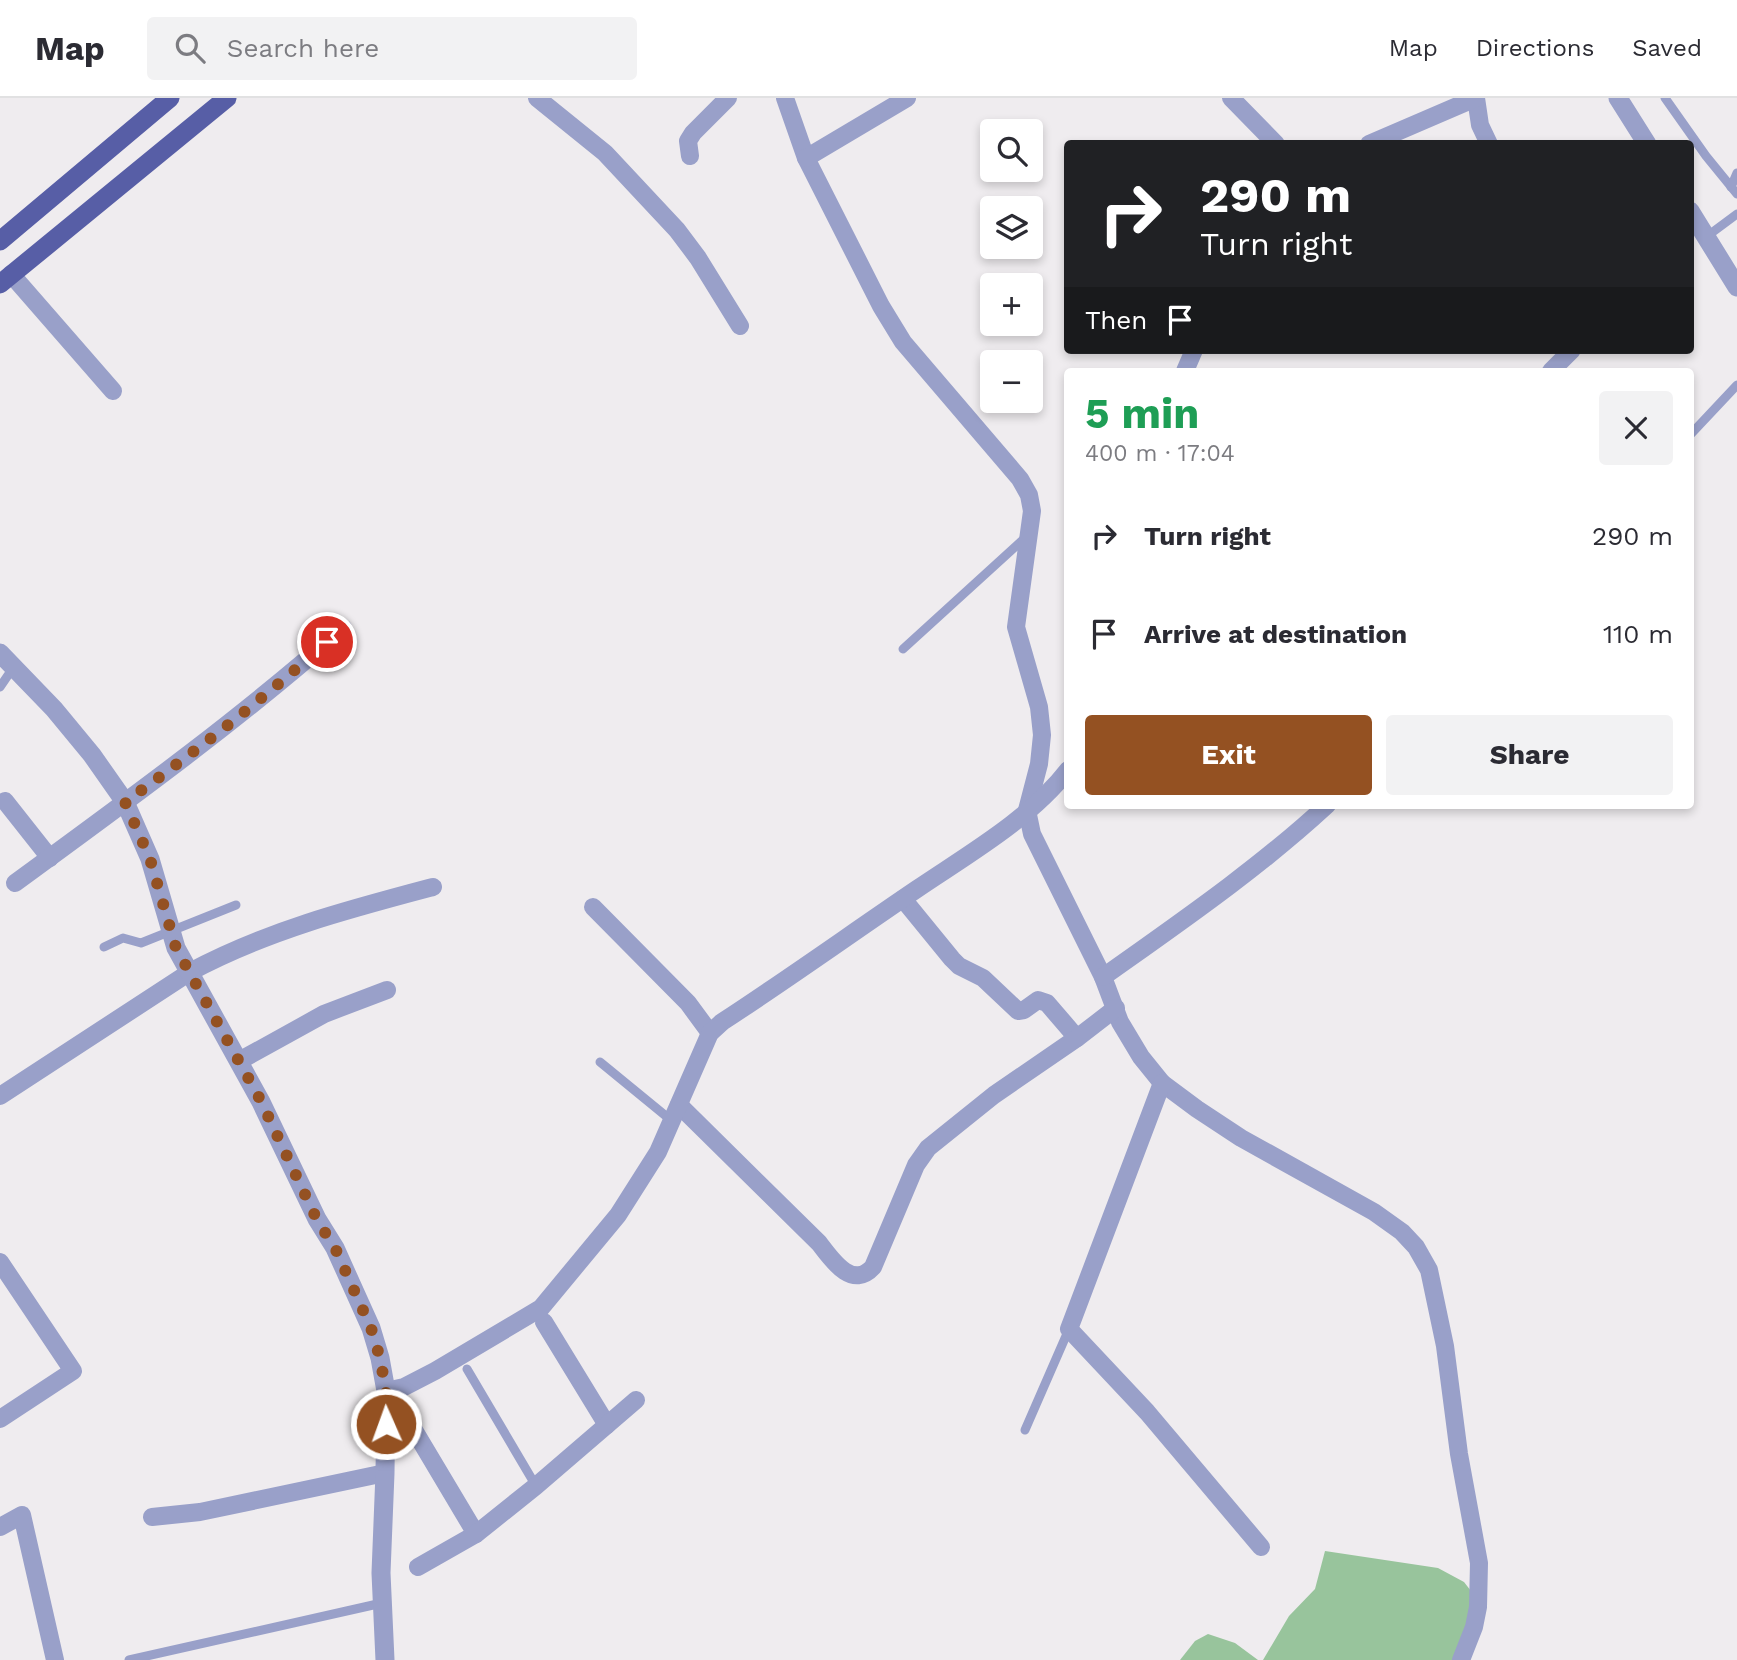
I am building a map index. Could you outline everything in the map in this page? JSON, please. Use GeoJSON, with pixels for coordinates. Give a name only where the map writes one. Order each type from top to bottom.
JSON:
{"type":"FeatureCollection","features":[{"type":"Feature","properties":{"kind":"main road"},"geometry":{"type":"LineString","coordinates":[[0,241],[170,98]]}},
{"type":"Feature","properties":{"kind":"main road"},"geometry":{"type":"LineString","coordinates":[[5,279],[227,98]]}},
{"type":"Feature","properties":{"kind":"street"},"geometry":{"type":"LineString","coordinates":[[537,98],[605,153],[677,230],[698,258],[740,326]]}},
{"type":"Feature","properties":{"kind":"street"},"geometry":{"type":"LineString","coordinates":[[690,156],[688,141],[692,133],[728,98]]}},
{"type":"Feature","properties":{"kind":"street"},"geometry":{"type":"LineString","coordinates":[[785,98],[806,158],[881,306],[903,342],[1020,479],[1029,495],[1032,511],[1016,628],[1040,707],[1042,735],[1039,764],[1027,810],[1032,834],[1103,977],[1120,1022],[1162,1083],[1241,1138],[1374,1212],[1402,1232],[1416,1247],[1429,1270],[1445,1346],[1459,1454],[1479,1563],[1478,1607],[1461,1660]]}},
{"type":"Feature","properties":{"kind":"street"},"geometry":{"type":"LineString","coordinates":[[806,158],[907,98]]}},
{"type":"Feature","properties":{"kind":"street"},"geometry":{"type":"LineString","coordinates":[[1231,98],[1272,140]]}},
{"type":"Feature","properties":{"kind":"street"},"geometry":{"type":"LineString","coordinates":[[1378,140],[1476,98],[1486,140]]}},
{"type":"Feature","properties":{"kind":"street"},"geometry":{"type":"LineString","coordinates":[[1618,98],[1644,140]]}},
{"type":"Feature","properties":{"kind":"street"},"geometry":{"type":"LineString","coordinates":[[1696,226],[1737,287]]}},
{"type":"Feature","properties":{"kind":"street"},"geometry":{"type":"LineString","coordinates":[[5,279],[113,391]]}},
{"type":"Feature","properties":{"kind":"street"},"geometry":{"type":"LineString","coordinates":[[1553,368],[1568,354]]}},
{"type":"Feature","properties":{"kind":"street"},"geometry":{"type":"LineString","coordinates":[[15,883],[175,766],[279,684],[343,628]]}},
{"type":"Feature","properties":{"kind":"street"},"geometry":{"type":"LineString","coordinates":[[7,660],[92,755],[125,802],[150,859],[176,948],[239,1060],[317,1220],[335,1248],[371,1328],[386,1391],[381,1538],[385,1660]]}},
{"type":"Feature","properties":{"kind":"street"},"geometry":{"type":"LineString","coordinates":[[386,1391],[404,1387],[425,1377],[541,1308],[618,1215],[658,1152],[710,1033],[984,843],[1027,810],[1064,775]]}},
{"type":"Feature","properties":{"kind":"street"},"geometry":{"type":"LineString","coordinates":[[5,801],[50,858]]}},
{"type":"Feature","properties":{"kind":"street"},"geometry":{"type":"LineString","coordinates":[[1103,977],[1168,931],[1322,809]]}},
{"type":"Feature","properties":{"kind":"street"},"geometry":{"type":"LineString","coordinates":[[0,1096],[213,959],[305,923],[433,887]]}},
{"type":"Feature","properties":{"kind":"street"},"geometry":{"type":"LineString","coordinates":[[903,899],[960,966],[984,978],[1018,1011],[1043,1000],[1077,1038]]}},
{"type":"Feature","properties":{"kind":"street"},"geometry":{"type":"LineString","coordinates":[[593,906],[688,1003],[710,1033]]}},
{"type":"Feature","properties":{"kind":"street"},"geometry":{"type":"LineString","coordinates":[[239,1060],[324,1014],[387,990]]}},
{"type":"Feature","properties":{"kind":"street"},"geometry":{"type":"LineString","coordinates":[[676,1113],[819,1243],[837,1265],[852,1275],[860,1276],[873,1267],[916,1165],[928,1148],[994,1095],[1116,1009]]}},
{"type":"Feature","properties":{"kind":"street"},"geometry":{"type":"LineString","coordinates":[[1162,1083],[1069,1329],[1147,1412],[1261,1547]]}},
{"type":"Feature","properties":{"kind":"street"},"geometry":{"type":"LineString","coordinates":[[0,1262],[73,1371],[0,1419]]}},
{"type":"Feature","properties":{"kind":"street"},"geometry":{"type":"LineString","coordinates":[[544,1322],[607,1425]]}},
{"type":"Feature","properties":{"kind":"street"},"geometry":{"type":"LineString","coordinates":[[418,1567],[476,1534],[636,1400]]}},
{"type":"Feature","properties":{"kind":"street"},"geometry":{"type":"LineString","coordinates":[[386,1417],[402,1419],[411,1425],[476,1534]]}},
{"type":"Feature","properties":{"kind":"street"},"geometry":{"type":"LineString","coordinates":[[152,1517],[200,1512],[385,1473]]}},
{"type":"Feature","properties":{"kind":"street"},"geometry":{"type":"LineString","coordinates":[[0,1527],[22,1515],[55,1660]]}},
{"type":"Feature","properties":{"kind":"lane"},"geometry":{"type":"LineString","coordinates":[[1664,98],[1734,190]]}},
{"type":"Feature","properties":{"kind":"lane"},"geometry":{"type":"LineString","coordinates":[[1734,190],[1737,173]]}},
{"type":"Feature","properties":{"kind":"lane"},"geometry":{"type":"LineString","coordinates":[[1696,226],[1736,216]]}},
{"type":"Feature","properties":{"kind":"lane"},"geometry":{"type":"LineString","coordinates":[[1694,431],[1737,385]]}},
{"type":"Feature","properties":{"kind":"lane"},"geometry":{"type":"LineString","coordinates":[[903,649],[1028,535]]}},
{"type":"Feature","properties":{"kind":"lane"},"geometry":{"type":"LineString","coordinates":[[0,687],[7,660]]}},
{"type":"Feature","properties":{"kind":"lane"},"geometry":{"type":"LineString","coordinates":[[104,947],[123,938],[141,943],[236,905]]}},
{"type":"Feature","properties":{"kind":"lane"},"geometry":{"type":"LineString","coordinates":[[600,1062],[676,1113]]}},
{"type":"Feature","properties":{"kind":"lane"},"geometry":{"type":"LineString","coordinates":[[1025,1430],[1069,1329]]}},
{"type":"Feature","properties":{"kind":"lane"},"geometry":{"type":"LineString","coordinates":[[467,1369],[536,1486]]}},
{"type":"Feature","properties":{"kind":"lane"},"geometry":{"type":"LineString","coordinates":[[129,1660],[382,1604]]}},
{"type":"Feature","properties":{"kind":"green space"},"geometry":{"type":"Polygon","coordinates":[[[1325,1551],[1438,1568],[1464,1582],[1478,1600],[1456,1660],[1263,1660],[1289,1616],[1315,1589],[1325,1551]]]}},
{"type":"Feature","properties":{"kind":"green space"},"geometry":{"type":"Polygon","coordinates":[[[1208,1634],[1235,1643],[1258,1660],[1180,1660],[1195,1641],[1208,1634]]]}},
{"type":"Feature","properties":{"kind":"route"},"geometry":{"type":"LineString","coordinates":[[327,642],[279,684],[159,779],[125,802],[150,859],[176,948],[261,1101],[304,1195],[335,1248],[371,1328],[386,1391],[386,1424]]}}]}
